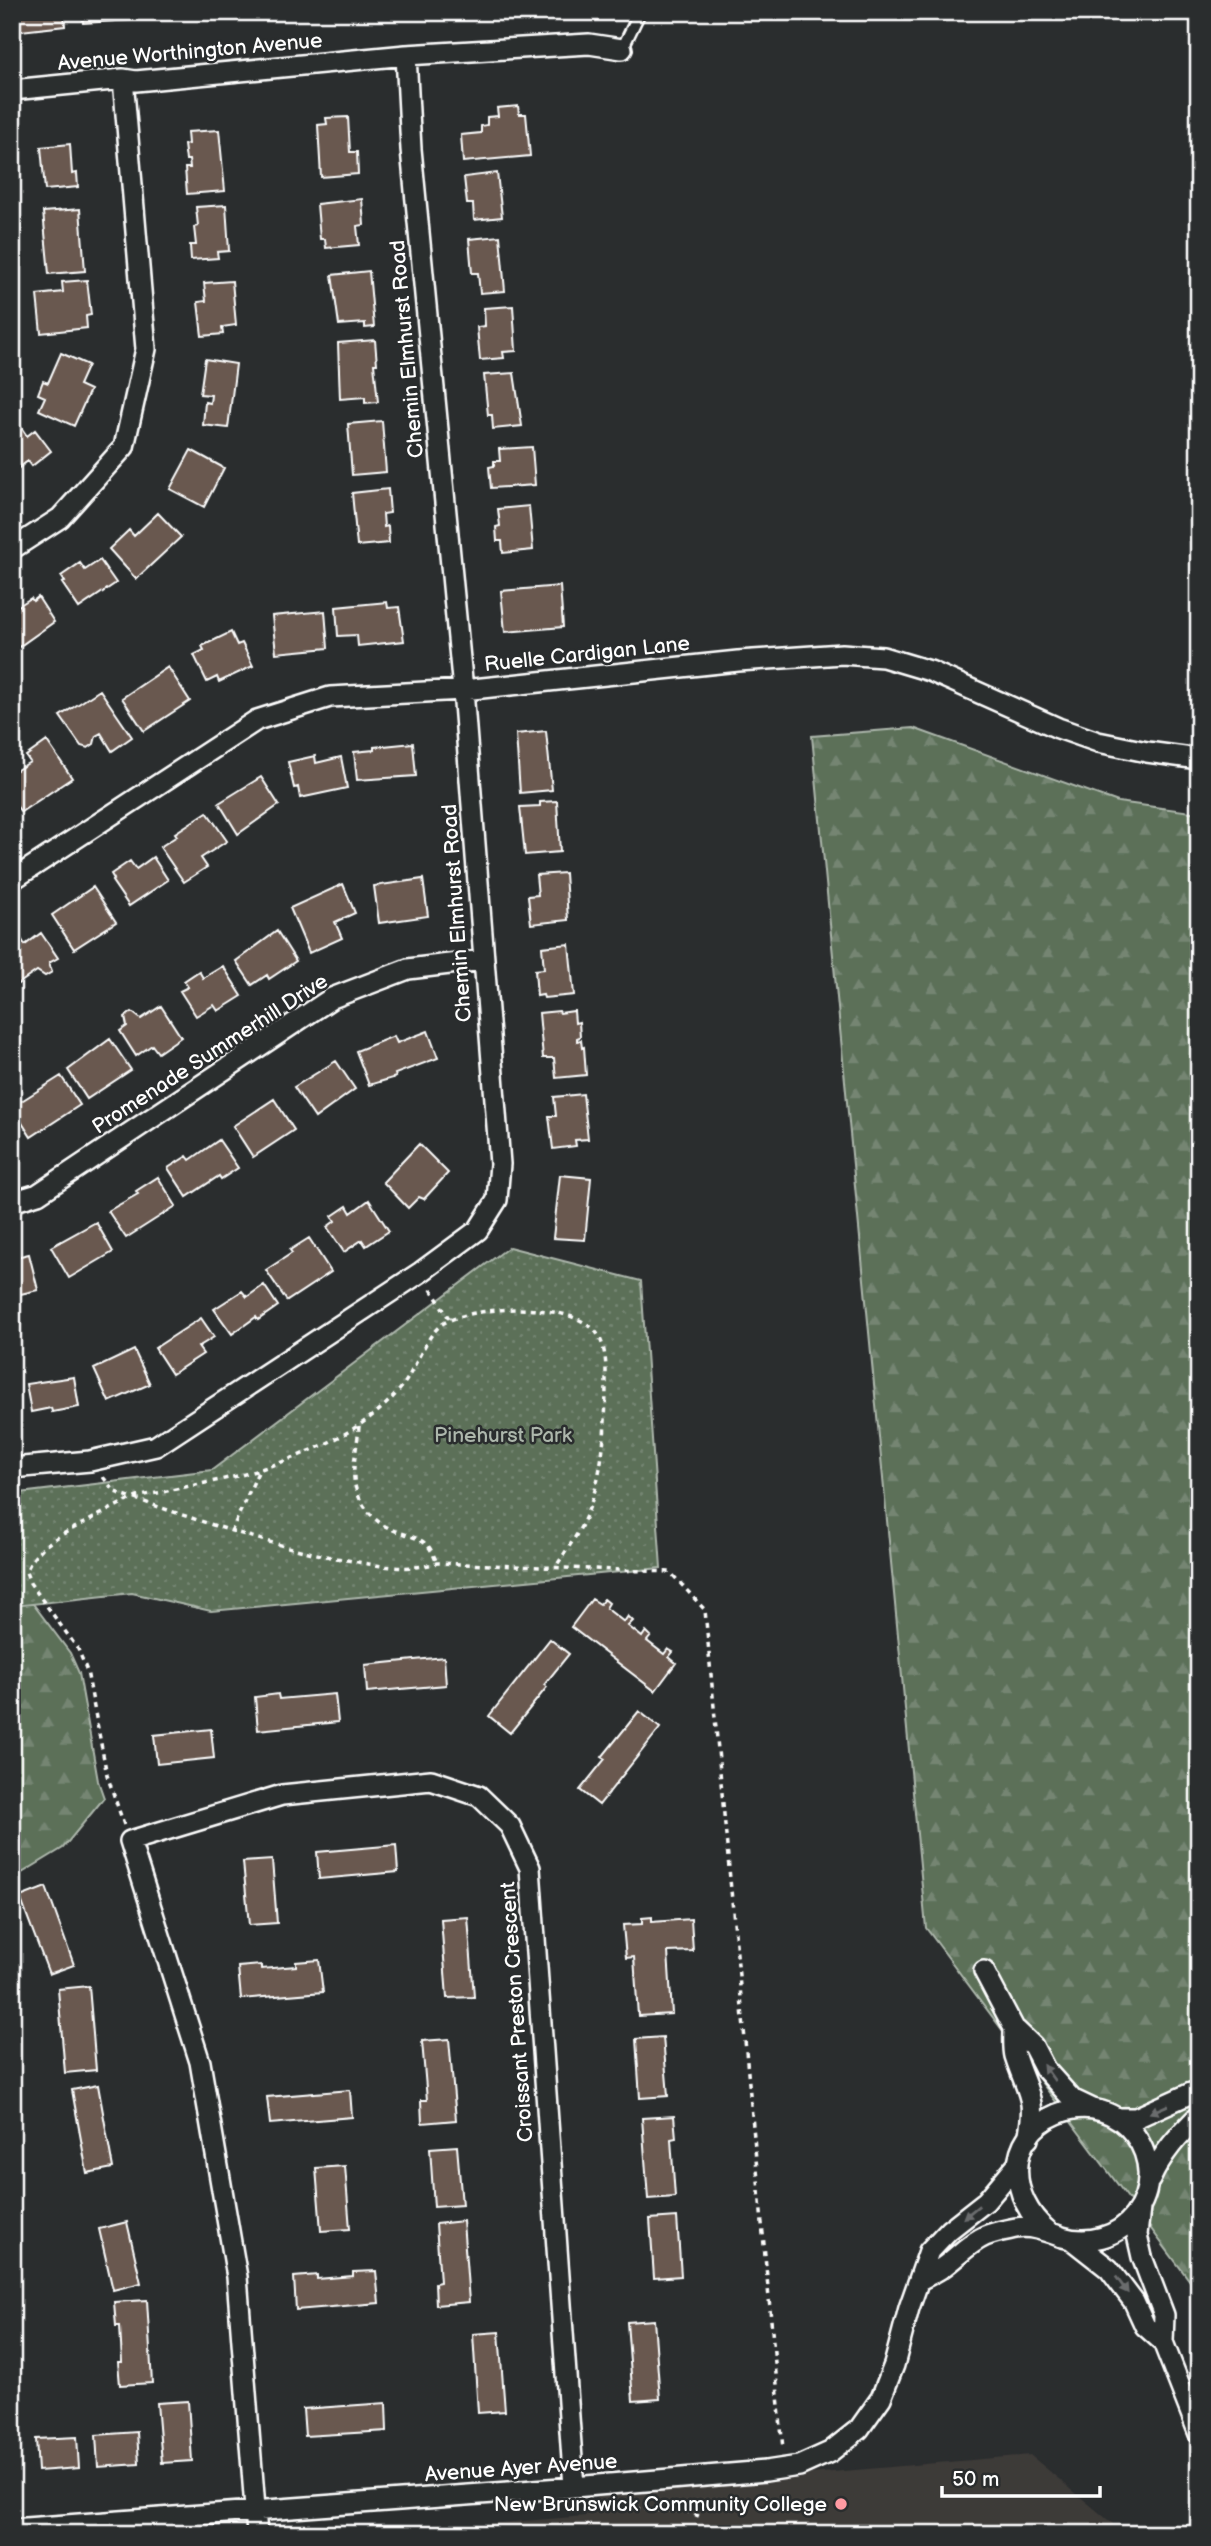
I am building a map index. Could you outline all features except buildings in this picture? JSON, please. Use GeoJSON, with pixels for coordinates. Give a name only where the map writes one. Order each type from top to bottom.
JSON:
{"type":"FeatureCollection","features":[{"type":"Feature","properties":{"kind":"street","name":"Avenue Worthington Avenue"},"geometry":{"type":"LineString","coordinates":[[12,90],[407,55],[589,44],[622,49]]}},
{"type":"Feature","properties":{"kind":"street","name":"Chemin Elmhurst Road"},"geometry":{"type":"LineString","coordinates":[[12,1468],[90,1461],[156,1446],[421,1272],[478,1230],[497,1200],[500,1164],[463,690],[412,163],[407,55]]}},
{"type":"Feature","properties":{"kind":"street"},"geometry":{"type":"LineString","coordinates":[[12,549],[60,518],[124,447],[146,349],[123,79]]}},
{"type":"Feature","properties":{"kind":"street","name":"Ruelle Cardigan Lane"},"geometry":{"type":"LineString","coordinates":[[12,880],[257,720],[330,697],[463,690],[738,661],[842,654],[883,657],[930,671],[1098,742],[1199,759]]}},
{"type":"Feature","properties":{"kind":"street","name":"Promenade Summerhill Drive"},"geometry":{"type":"LineString","coordinates":[[12,1202],[38,1194],[332,998],[408,969],[483,960]]}},
{"type":"Feature","properties":{"kind":"street","name":"Croissant Preston Crescent"},"geometry":{"type":"LineString","coordinates":[[130,1841],[282,1795],[430,1780],[479,1796],[510,1826],[530,1868],[574,2487]]}},
{"type":"Feature","properties":{"kind":"street"},"geometry":{"type":"LineString","coordinates":[[130,1841],[200,2062],[237,2277],[257,2534]]}},
{"type":"Feature","properties":{"kind":"street"},"geometry":{"type":"LineString","coordinates":[[984,1971],[1014,2028],[1033,2046],[1045,2069],[1072,2099],[1118,2118],[1136,2118],[1191,2093],[1199,2094]]}},
{"type":"Feature","properties":{"kind":"street"},"geometry":{"type":"LineString","coordinates":[[1014,2028],[1014,2055],[1031,2097],[1033,2116],[1018,2163],[1018,2189],[1029,2213],[1048,2231]]}},
{"type":"Feature","properties":{"kind":"street"},"geometry":{"type":"LineString","coordinates":[[1028,2138],[1045,2120],[1056,2114],[1081,2108],[1094,2109]]}},
{"type":"Feature","properties":{"kind":"street"},"geometry":{"type":"LineString","coordinates":[[1199,2115],[1160,2157],[1140,2208],[1137,2235],[1142,2257],[1164,2315],[1163,2342],[1199,2434]]}},
{"type":"Feature","properties":{"kind":"street"},"geometry":{"type":"LineString","coordinates":[[1118,2118],[1136,2135],[1143,2146],[1147,2158],[1148,2184]]}},
{"type":"Feature","properties":{"kind":"street","name":"Avenue Ayer Avenue"},"geometry":{"type":"LineString","coordinates":[[12,2529],[766,2472],[799,2466],[830,2452],[859,2429],[881,2398],[894,2365],[909,2308],[929,2251],[948,2230],[986,2201],[1018,2163]]}},
{"type":"Feature","properties":{"kind":"street"},"geometry":{"type":"LineString","coordinates":[[1072,2240],[1098,2239],[1111,2234],[1122,2228],[1140,2208]]}},
{"type":"Feature","properties":{"kind":"street"},"geometry":{"type":"LineString","coordinates":[[919,2280],[942,2268],[986,2235],[1020,2227],[1048,2231],[1072,2240],[1110,2269],[1134,2302],[1145,2326],[1163,2342]]}},
{"type":"Feature","properties":{"kind":"lane"},"geometry":{"type":"LineString","coordinates":[[622,49],[640,12]]}},
{"type":"Feature","properties":{"kind":"path"},"geometry":{"type":"LineString","coordinates":[[421,1272],[450,1320]]}},
{"type":"Feature","properties":{"kind":"path"},"geometry":{"type":"LineString","coordinates":[[130,1841],[107,1775],[83,1660],[78,1649],[30,1583],[26,1572],[32,1558],[52,1539],[133,1498],[259,1470],[359,1426],[386,1405],[402,1387],[441,1324],[461,1315],[532,1310],[570,1315],[586,1323],[598,1334],[606,1369],[598,1476],[584,1521],[555,1568]]}},
{"type":"Feature","properties":{"kind":"path"},"geometry":{"type":"LineString","coordinates":[[359,1426],[354,1477],[358,1495],[385,1527],[426,1544],[432,1550],[437,1563]]}},
{"type":"Feature","properties":{"kind":"path"},"geometry":{"type":"LineString","coordinates":[[90,1461],[115,1492],[231,1532],[302,1551],[387,1568],[419,1568],[437,1563],[670,1572],[705,1610],[784,2455]]}},
{"type":"Feature","properties":{"kind":"path"},"geometry":{"type":"LineString","coordinates":[[231,1532],[259,1470]]}},
{"type":"Feature","properties":{"kind":"path"},"geometry":{"type":"LineString","coordinates":[[626,2504],[638,2509],[687,2511],[703,2518]]}},
{"type":"Feature","properties":{"kind":"shaded area","name":"New Brunswick Community College"},"geometry":{"type":"Polygon","coordinates":[[[1030,2455],[1125,2534],[366,2534],[585,2516],[600,2492],[1030,2455]]]}},
{"type":"Feature","properties":{"kind":"green space"},"geometry":{"type":"Polygon","coordinates":[[[913,728],[1118,802],[1199,813],[1199,2293],[926,1928],[812,736],[913,728]]]}},
{"type":"Feature","properties":{"kind":"green space","name":"Pinehurst Park"},"geometry":{"type":"Polygon","coordinates":[[[509,1247],[641,1281],[661,1568],[211,1611],[132,1593],[14,1606],[12,1494],[212,1470],[509,1247]]]}},
{"type":"Feature","properties":{"kind":"green space"},"geometry":{"type":"Polygon","coordinates":[[[12,1520],[22,1589],[70,1653],[79,1673],[98,1781],[104,1798],[63,1848],[12,1879],[12,1520]]]}},
{"type":"Feature","properties":{"kind":"place","name":"New Brunswick Community College"},"geometry":{"type":"Point","coordinates":[841,2504]}}]}
